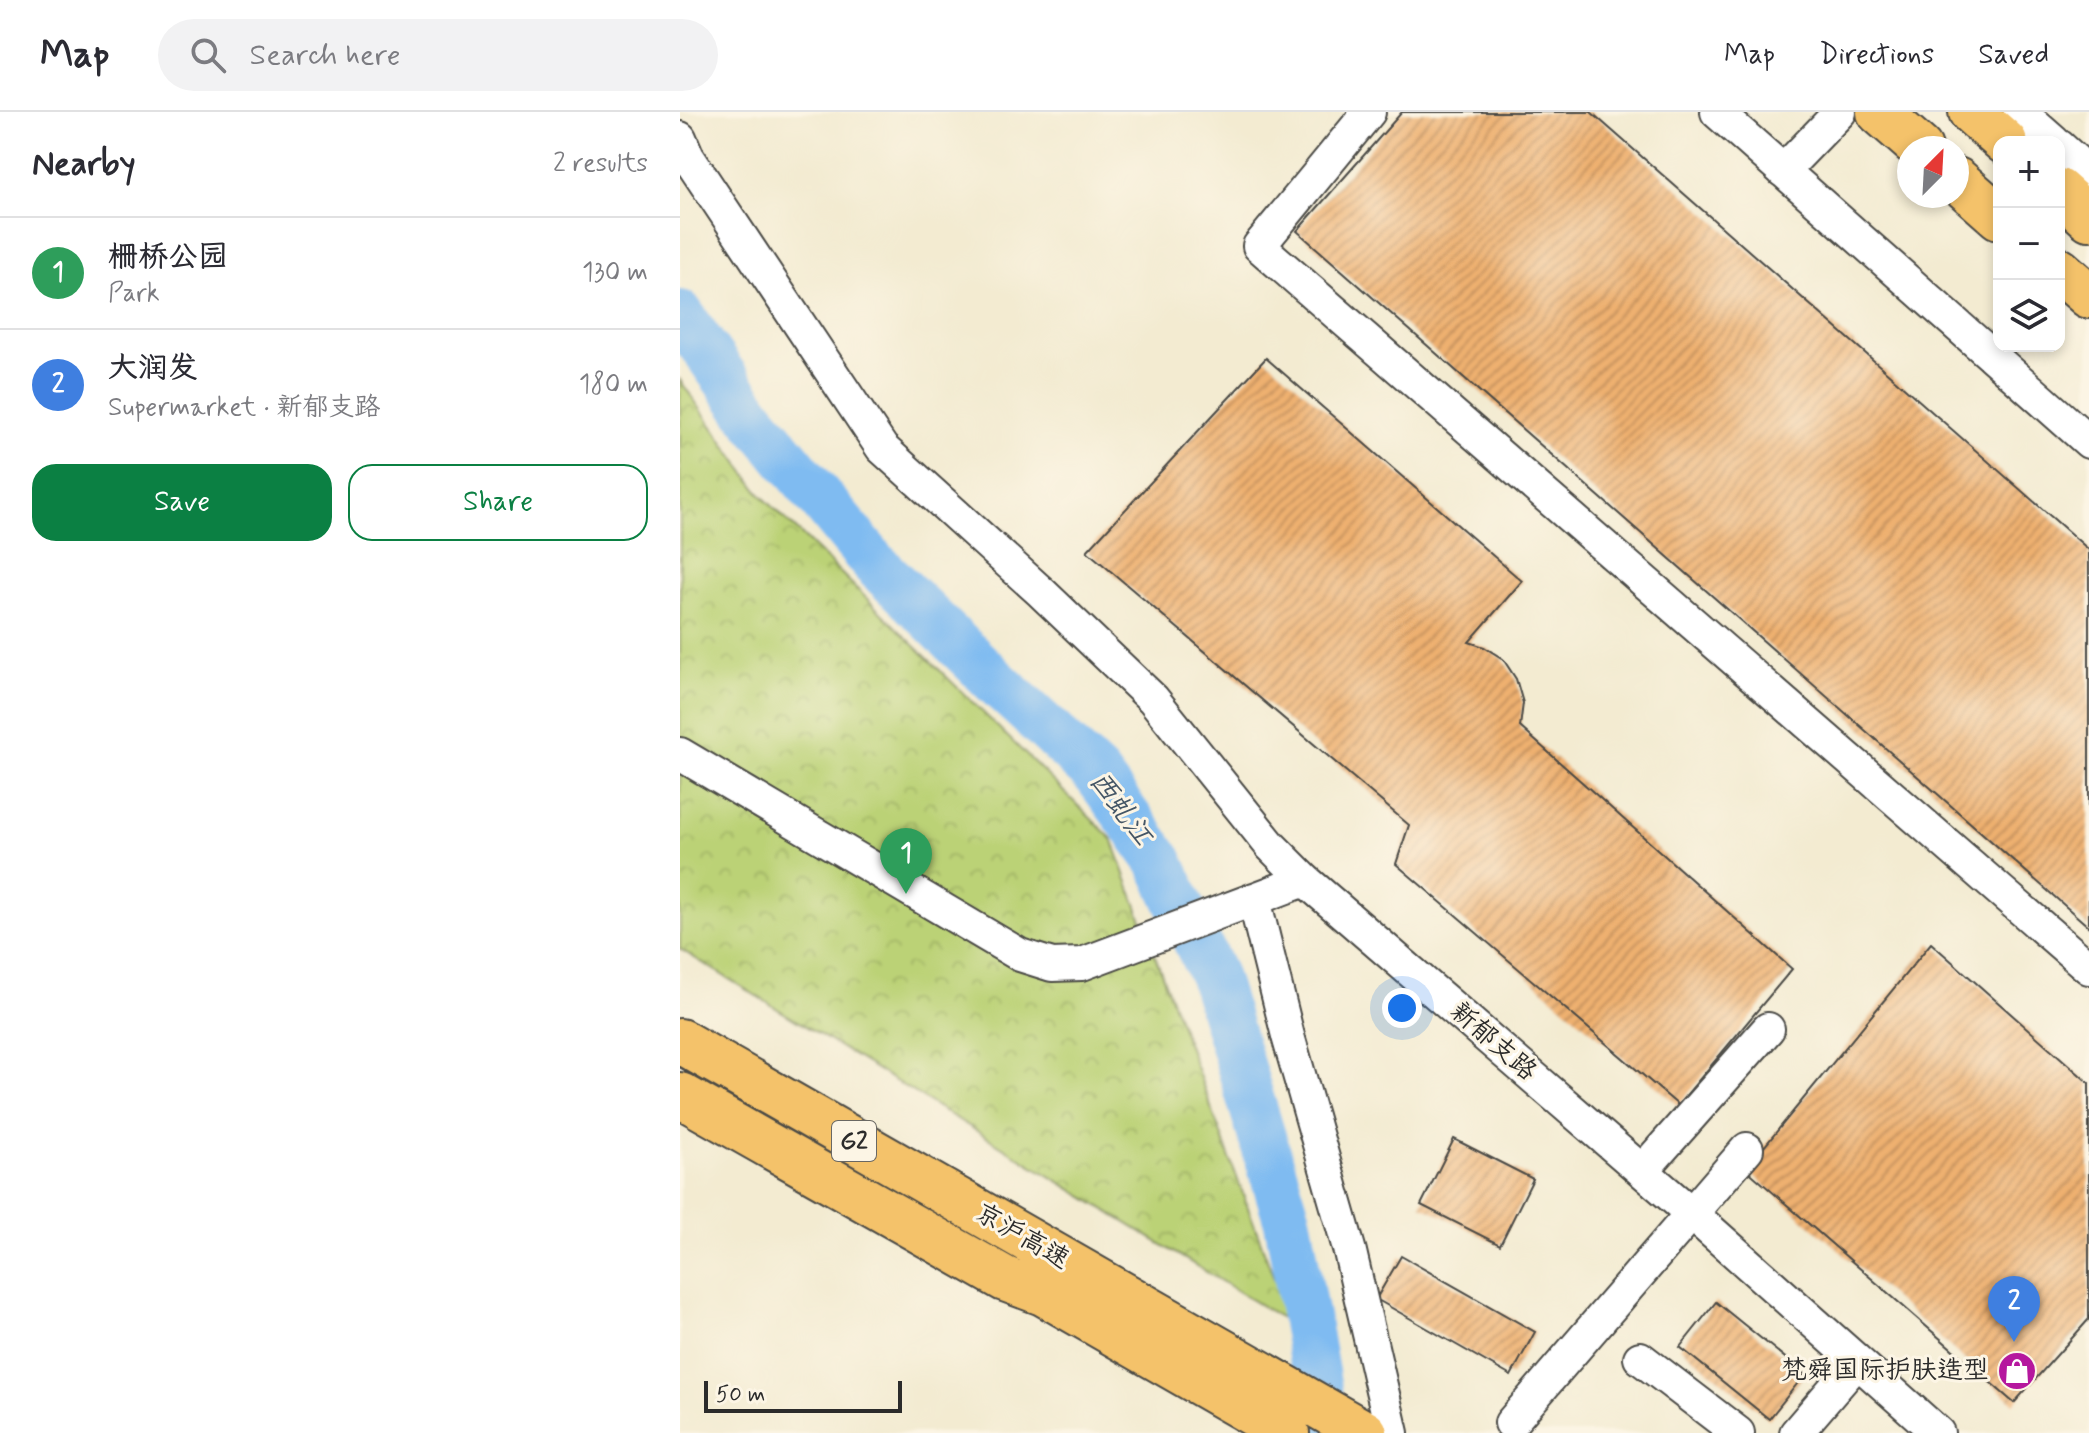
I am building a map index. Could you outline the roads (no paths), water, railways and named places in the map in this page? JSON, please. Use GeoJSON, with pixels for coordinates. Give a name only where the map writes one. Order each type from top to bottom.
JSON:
{"type":"FeatureCollection","features":[{"type":"Feature","properties":{"kind":"highway"},"geometry":{"type":"LineString","coordinates":[[1879,112],[1906,136]]}},
{"type":"Feature","properties":{"kind":"highway"},"geometry":{"type":"LineString","coordinates":[[1971,112],[1998,136]]}},
{"type":"Feature","properties":{"kind":"highway"},"geometry":{"type":"LineString","coordinates":[[1969,191],[1993,212]]}},
{"type":"Feature","properties":{"kind":"highway"},"geometry":{"type":"LineString","coordinates":[[2065,196],[2089,218]]}},
{"type":"Feature","properties":{"kind":"highway"},"geometry":{"type":"LineString","coordinates":[[2065,275],[2089,296]]}},
{"type":"Feature","properties":{"kind":"highway","name":"京沪高速"},"geometry":{"type":"LineString","coordinates":[[680,1041],[1365,1433]]}},
{"type":"Feature","properties":{"kind":"highway","name":"京沪高速"},"geometry":{"type":"LineString","coordinates":[[680,1095],[1005,1279],[1043,1293],[1287,1433]]}},
{"type":"Feature","properties":{"kind":"street"},"geometry":{"type":"LineString","coordinates":[[1369,112],[1259,246],[2089,968]]}},
{"type":"Feature","properties":{"kind":"street"},"geometry":{"type":"LineString","coordinates":[[1783,171],[1840,112]]}},
{"type":"Feature","properties":{"kind":"street"},"geometry":{"type":"LineString","coordinates":[[2020,112],[2047,136]]}},
{"type":"Feature","properties":{"kind":"street"},"geometry":{"type":"LineString","coordinates":[[1720,113],[2089,442]]}},
{"type":"Feature","properties":{"kind":"street","name":"新郁支路"},"geometry":{"type":"LineString","coordinates":[[680,138],[688,157],[882,448],[1153,699],[1271,846],[1305,880],[1692,1214],[1938,1433]]}},
{"type":"Feature","properties":{"kind":"street"},"geometry":{"type":"LineString","coordinates":[[2065,151],[2089,173]]}},
{"type":"Feature","properties":{"kind":"street"},"geometry":{"type":"LineString","coordinates":[[682,757],[1020,955],[1052,965],[1082,964],[1305,880]]}},
{"type":"Feature","properties":{"kind":"street"},"geometry":{"type":"LineString","coordinates":[[1247,902],[1350,1252],[1392,1433]]}},
{"type":"Feature","properties":{"kind":"street"},"geometry":{"type":"LineString","coordinates":[[1642,1171],[1768,1029]]}},
{"type":"Feature","properties":{"kind":"street"},"geometry":{"type":"LineString","coordinates":[[1511,1423],[1747,1149]]}},
{"type":"Feature","properties":{"kind":"street"},"geometry":{"type":"LineString","coordinates":[[1640,1358],[1738,1433]]}},
{"type":"Feature","properties":{"kind":"street"},"geometry":{"type":"LineString","coordinates":[[1796,1433],[1857,1362]]}},
{"type":"Feature","properties":{"kind":"waterway","name":"西虬江"},"geometry":{"type":"LineString","coordinates":[[680,314],[751,415],[874,563],[1097,775],[1159,860],[1213,976],[1288,1222],[1326,1433]]}},
{"type":"Feature","properties":{"kind":"place","name":"栅桥公园"},"geometry":{"type":"Point","coordinates":[906,894]}},
{"type":"Feature","properties":{"kind":"place","name":"大润发"},"geometry":{"type":"Point","coordinates":[2014,1342]}},
{"type":"Feature","properties":{"kind":"place","name":"梵舜国际护肤造型"},"geometry":{"type":"Point","coordinates":[2017,1371]}}]}
